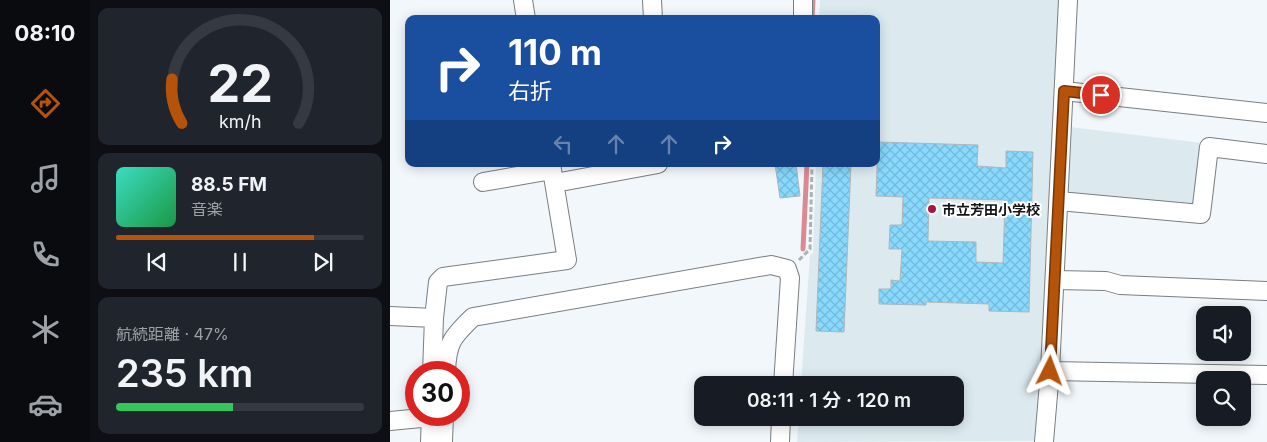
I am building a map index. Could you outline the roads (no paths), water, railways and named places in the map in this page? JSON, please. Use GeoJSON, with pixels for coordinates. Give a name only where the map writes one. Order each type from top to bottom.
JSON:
{"type":"FeatureCollection","features":[{"type":"Feature","properties":{"kind":"street"},"geometry":{"type":"LineString","coordinates":[[523,0],[525,15]]}},
{"type":"Feature","properties":{"kind":"street"},"geometry":{"type":"LineString","coordinates":[[652,0],[653,15]]}},
{"type":"Feature","properties":{"kind":"street"},"geometry":{"type":"LineString","coordinates":[[803,0],[803,15]]}},
{"type":"Feature","properties":{"kind":"street"},"geometry":{"type":"LineString","coordinates":[[1044,442],[1055,280],[1068,0]]}},
{"type":"Feature","properties":{"kind":"street"},"geometry":{"type":"LineString","coordinates":[[1064,91],[1267,113]]}},
{"type":"Feature","properties":{"kind":"street"},"geometry":{"type":"LineString","coordinates":[[1058,201],[1201,214],[1210,147],[1267,154]]}},
{"type":"Feature","properties":{"kind":"street"},"geometry":{"type":"LineString","coordinates":[[493,175],[619,167]]}},
{"type":"Feature","properties":{"kind":"street"},"geometry":{"type":"LineString","coordinates":[[432,361],[438,282],[443,277],[567,260],[553,172]]}},
{"type":"Feature","properties":{"kind":"street"},"geometry":{"type":"LineString","coordinates":[[446,361],[447,350],[459,330],[473,317],[771,265],[787,269],[790,278],[785,376]]}},
{"type":"Feature","properties":{"kind":"street"},"geometry":{"type":"LineString","coordinates":[[1055,280],[1106,281],[1120,284],[1267,291]]}},
{"type":"Feature","properties":{"kind":"street"},"geometry":{"type":"LineString","coordinates":[[390,316],[434,318]]}},
{"type":"Feature","properties":{"kind":"street"},"geometry":{"type":"LineString","coordinates":[[1050,371],[1267,376]]}},
{"type":"Feature","properties":{"kind":"street"},"geometry":{"type":"LineString","coordinates":[[390,421],[405,419]]}},
{"type":"Feature","properties":{"kind":"street"},"geometry":{"type":"LineString","coordinates":[[430,442],[433,426]]}},
{"type":"Feature","properties":{"kind":"street"},"geometry":{"type":"LineString","coordinates":[[438,426],[443,442]]}},
{"type":"Feature","properties":{"kind":"street"},"geometry":{"type":"LineString","coordinates":[[780,442],[781,426]]}},
{"type":"Feature","properties":{"kind":"waterway"},"geometry":{"type":"LineString","coordinates":[[812,15],[813,0]]}},
{"type":"Feature","properties":{"kind":"waterway"},"geometry":{"type":"LineString","coordinates":[[803,249],[807,167]]}},
{"type":"Feature","properties":{"kind":"place","name":"市立芳田小学校"},"geometry":{"type":"Point","coordinates":[932,209]}}]}
